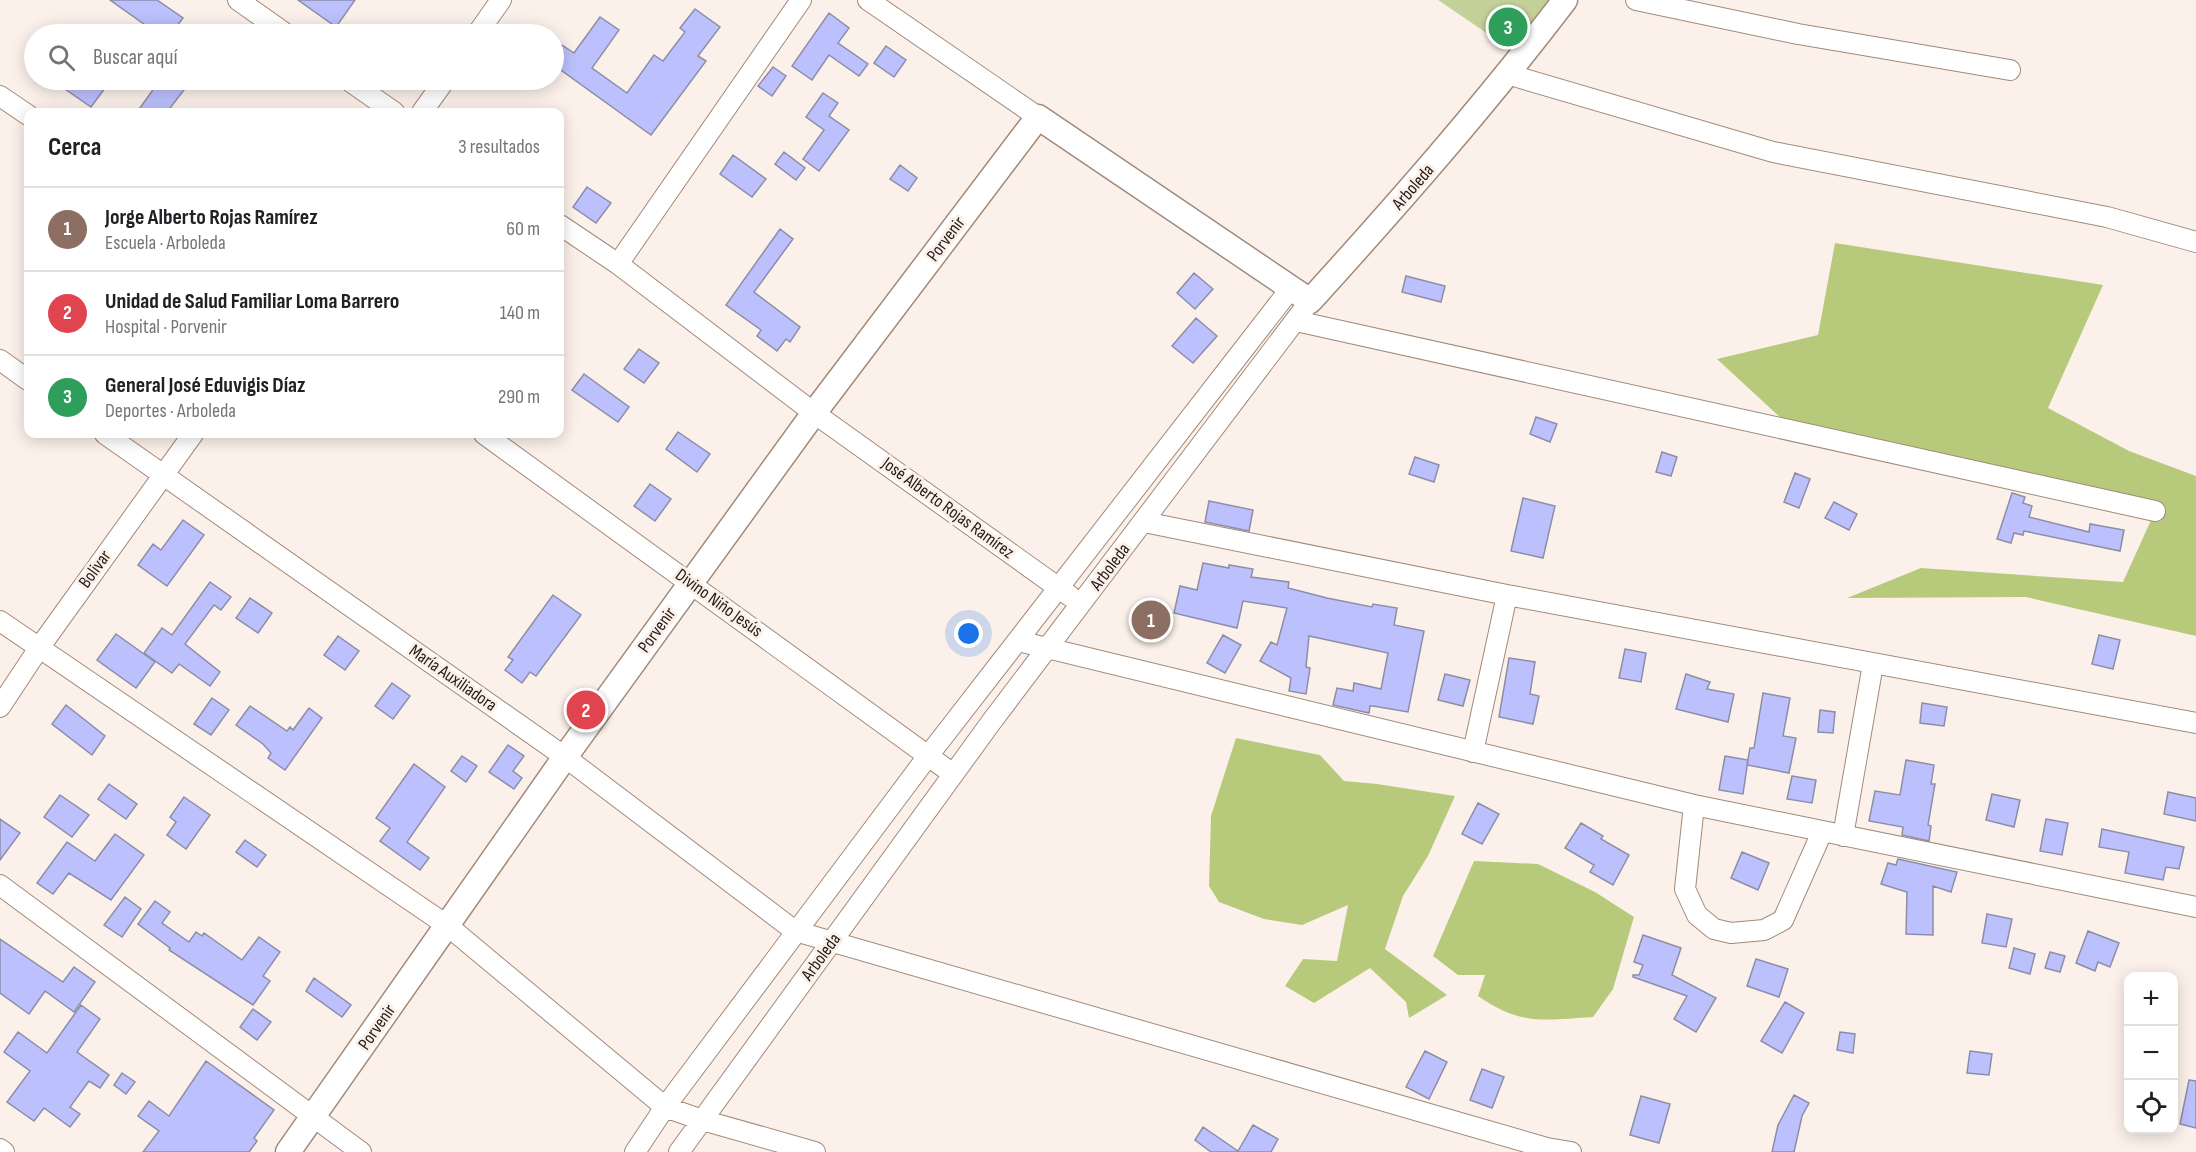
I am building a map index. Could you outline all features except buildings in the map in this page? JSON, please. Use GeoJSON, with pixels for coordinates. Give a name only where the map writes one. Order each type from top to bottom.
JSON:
{"type":"FeatureCollection","features":[{"type":"Feature","properties":{"kind":"street"},"geometry":{"type":"LineString","coordinates":[[238,0],[272,24]]}},
{"type":"Feature","properties":{"kind":"street"},"geometry":{"type":"LineString","coordinates":[[484,24],[501,0]]}},
{"type":"Feature","properties":{"kind":"street"},"geometry":{"type":"LineString","coordinates":[[618,264],[801,0]]}},
{"type":"Feature","properties":{"kind":"street"},"geometry":{"type":"LineString","coordinates":[[868,0],[1300,295]]}},
{"type":"Feature","properties":{"kind":"street","name":"Arboleda"},"geometry":{"type":"LineString","coordinates":[[635,1152],[665,1107],[795,932],[1059,588],[1300,295],[1404,198],[1565,0]]}},
{"type":"Feature","properties":{"kind":"street"},"geometry":{"type":"LineString","coordinates":[[1636,0],[1798,34],[2010,70]]}},
{"type":"Feature","properties":{"kind":"street"},"geometry":{"type":"LineString","coordinates":[[1507,74],[1773,152],[2107,217],[2196,242]]}},
{"type":"Feature","properties":{"kind":"street"},"geometry":{"type":"LineString","coordinates":[[362,90],[388,108]]}},
{"type":"Feature","properties":{"kind":"street"},"geometry":{"type":"LineString","coordinates":[[425,108],[438,90]]}},
{"type":"Feature","properties":{"kind":"street"},"geometry":{"type":"LineString","coordinates":[[0,96],[24,112]]}},
{"type":"Feature","properties":{"kind":"street","name":"Porvenir"},"geometry":{"type":"LineString","coordinates":[[288,1152],[565,757],[813,412],[1038,117]]}},
{"type":"Feature","properties":{"kind":"street","name":"José Alberto Rojas Ramírez"},"geometry":{"type":"LineString","coordinates":[[564,228],[618,264],[813,412],[1082,604]]}},
{"type":"Feature","properties":{"kind":"street","name":"Arboleda"},"geometry":{"type":"LineString","coordinates":[[679,1152],[953,774],[1296,321],[1300,295]]}},
{"type":"Feature","properties":{"kind":"street"},"geometry":{"type":"LineString","coordinates":[[1296,321],[2155,511]]}},
{"type":"Feature","properties":{"kind":"street"},"geometry":{"type":"LineString","coordinates":[[0,360],[24,377]]}},
{"type":"Feature","properties":{"kind":"street","name":"María Auxiliadora"},"geometry":{"type":"LineString","coordinates":[[111,438],[565,757],[795,932],[1547,1148],[1571,1152]]}},
{"type":"Feature","properties":{"kind":"street","name":"Bolivar"},"geometry":{"type":"LineString","coordinates":[[0,707],[39,648],[191,438]]}},
{"type":"Feature","properties":{"kind":"street","name":"Divino Niño Jesús"},"geometry":{"type":"LineString","coordinates":[[490,438],[953,774]]}},
{"type":"Feature","properties":{"kind":"street"},"geometry":{"type":"LineString","coordinates":[[1144,522],[1507,595],[2196,723]]}},
{"type":"Feature","properties":{"kind":"street"},"geometry":{"type":"LineString","coordinates":[[1473,752],[1507,595]]}},
{"type":"Feature","properties":{"kind":"street"},"geometry":{"type":"LineString","coordinates":[[0,621],[448,926],[665,1107],[702,1120],[815,1152]]}},
{"type":"Feature","properties":{"kind":"street"},"geometry":{"type":"LineString","coordinates":[[1018,641],[1694,805],[2196,907]]}},
{"type":"Feature","properties":{"kind":"street"},"geometry":{"type":"LineString","coordinates":[[1843,836],[1872,664]]}},
{"type":"Feature","properties":{"kind":"street"},"geometry":{"type":"LineString","coordinates":[[1694,805],[1684,889],[1696,915],[1714,929],[1731,933],[1764,930],[1783,920],[1822,832]]}},
{"type":"Feature","properties":{"kind":"street"},"geometry":{"type":"LineString","coordinates":[[0,885],[312,1118],[361,1152]]}},
{"type":"Feature","properties":{"kind":"green space"},"geometry":{"type":"Polygon","coordinates":[[[1438,0],[1557,0],[1519,55],[1438,0]]]}},
{"type":"Feature","properties":{"kind":"green space"},"geometry":{"type":"Polygon","coordinates":[[[1835,243],[2103,285],[2048,408],[2129,451],[2196,476],[2196,636],[2026,597],[1847,598],[1921,568],[2123,582],[2152,518],[1809,444],[1717,359],[1818,335],[1835,243]]]}},
{"type":"Feature","properties":{"kind":"green space"},"geometry":{"type":"Polygon","coordinates":[[[1236,738],[1320,755],[1344,781],[1455,796],[1428,856],[1403,896],[1385,949],[1447,995],[1409,1018],[1406,1002],[1370,968],[1314,1003],[1285,986],[1303,959],[1337,961],[1348,905],[1302,925],[1264,919],[1219,902],[1209,886],[1211,816],[1236,738]]]}},
{"type":"Feature","properties":{"kind":"green space"},"geometry":{"type":"Polygon","coordinates":[[[1474,861],[1538,864],[1595,892],[1634,917],[1613,989],[1593,1017],[1546,1020],[1520,1017],[1493,1006],[1478,996],[1485,975],[1458,975],[1433,956],[1474,861]]]}},
{"type":"Feature","properties":{"kind":"place","name":"General José Eduvigis Díaz"},"geometry":{"type":"Point","coordinates":[1508,27]}},
{"type":"Feature","properties":{"kind":"place","name":"Jorge Alberto Rojas Ramírez"},"geometry":{"type":"Point","coordinates":[1151,620]}},
{"type":"Feature","properties":{"kind":"place","name":"Unidad de Salud Familiar Loma Barrero"},"geometry":{"type":"Point","coordinates":[586,710]}}]}
